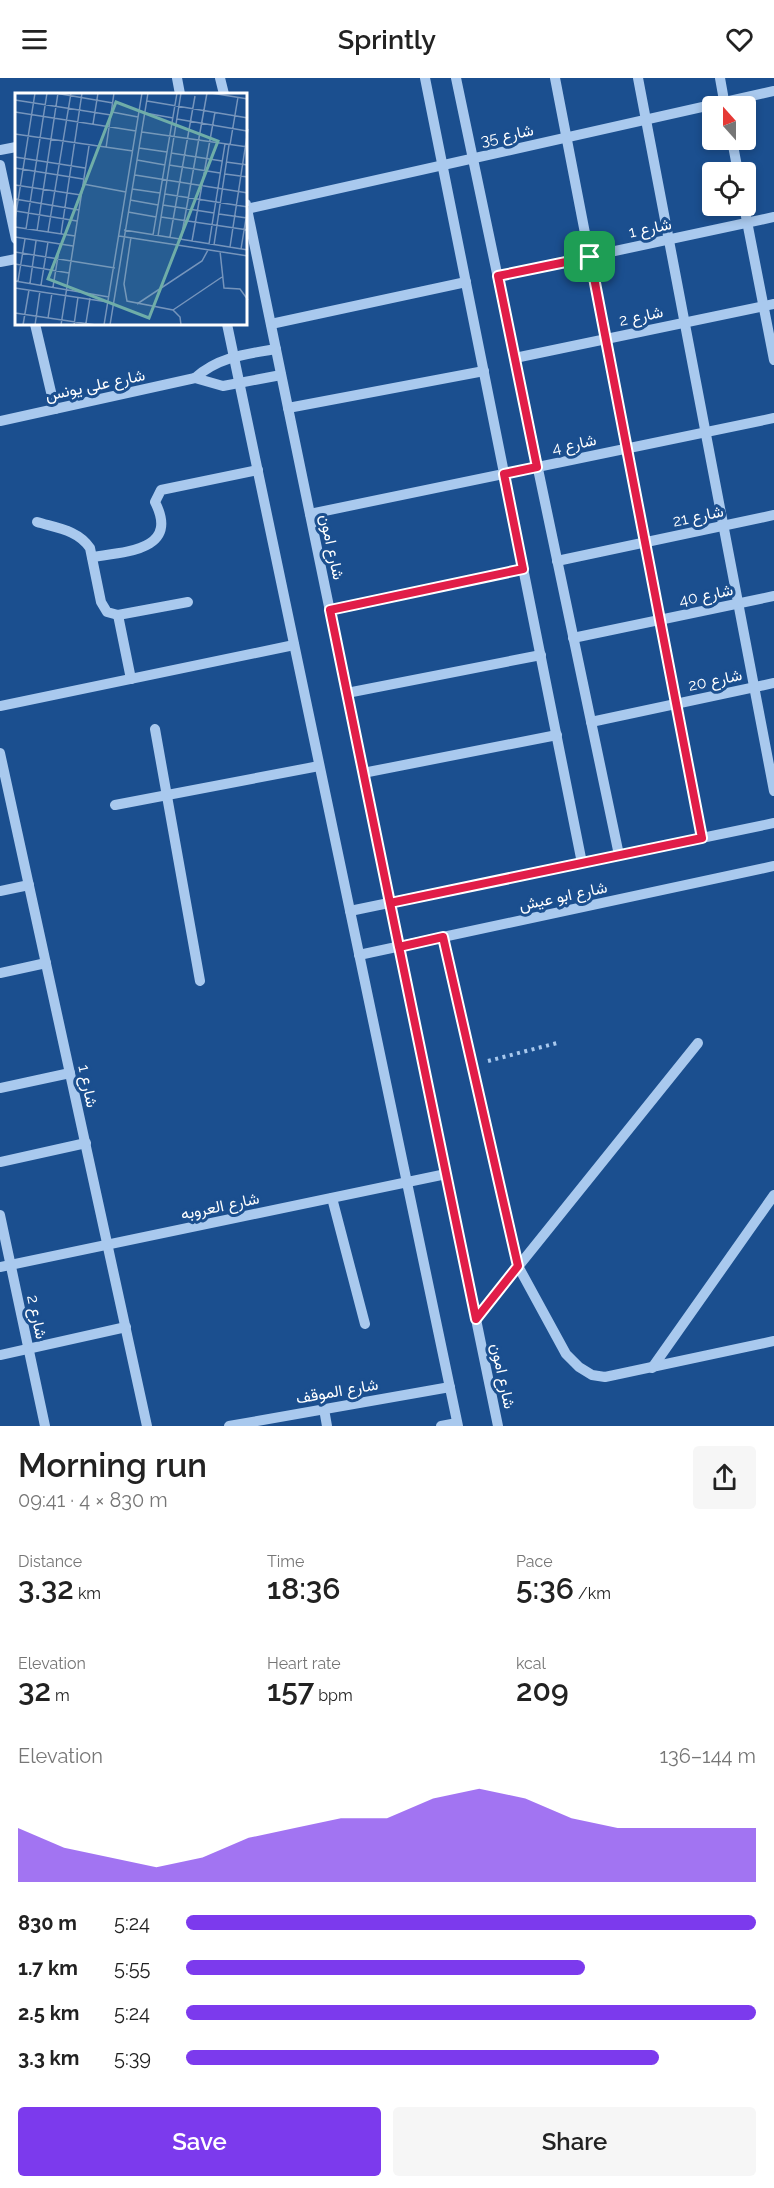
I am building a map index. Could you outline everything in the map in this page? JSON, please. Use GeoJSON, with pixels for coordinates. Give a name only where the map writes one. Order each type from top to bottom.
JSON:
{"type":"FeatureCollection","features":[{"type":"Feature","properties":{"kind":"street"},"geometry":{"type":"LineString","coordinates":[[177,78],[180,93]]}},
{"type":"Feature","properties":{"kind":"street"},"geometry":{"type":"LineString","coordinates":[[221,78],[224,93]]}},
{"type":"Feature","properties":{"kind":"street"},"geometry":{"type":"LineString","coordinates":[[425,78],[582,863]]}},
{"type":"Feature","properties":{"kind":"street"},"geometry":{"type":"LineString","coordinates":[[456,78],[619,855]]}},
{"type":"Feature","properties":{"kind":"street"},"geometry":{"type":"LineString","coordinates":[[555,78],[702,838]]}},
{"type":"Feature","properties":{"kind":"street"},"geometry":{"type":"LineString","coordinates":[[638,78],[774,790]]}},
{"type":"Feature","properties":{"kind":"street"},"geometry":{"type":"LineString","coordinates":[[720,78],[723,96]]}},
{"type":"Feature","properties":{"kind":"street","name":"شارع 35"},"geometry":{"type":"LineString","coordinates":[[755,96],[774,91]]}},
{"type":"Feature","properties":{"kind":"street","name":"شارع 35"},"geometry":{"type":"LineString","coordinates":[[248,206],[702,109]]}},
{"type":"Feature","properties":{"kind":"street"},"geometry":{"type":"LineString","coordinates":[[0,150],[15,147]]}},
{"type":"Feature","properties":{"kind":"street"},"geometry":{"type":"LineString","coordinates":[[1,171],[15,234]]}},
{"type":"Feature","properties":{"kind":"street","name":"شارع امون"},"geometry":{"type":"LineString","coordinates":[[248,211],[498,1426]]}},
{"type":"Feature","properties":{"kind":"street"},"geometry":{"type":"LineString","coordinates":[[746,216],[769,305],[774,360]]}},
{"type":"Feature","properties":{"kind":"street","name":"شارع 1"},"geometry":{"type":"LineString","coordinates":[[498,276],[774,217]]}},
{"type":"Feature","properties":{"kind":"street"},"geometry":{"type":"LineString","coordinates":[[0,262],[15,259]]}},
{"type":"Feature","properties":{"kind":"street"},"geometry":{"type":"LineString","coordinates":[[271,324],[466,282]]}},
{"type":"Feature","properties":{"kind":"street","name":"شارع 2"},"geometry":{"type":"LineString","coordinates":[[515,358],[769,305]]}},
{"type":"Feature","properties":{"kind":"street"},"geometry":{"type":"LineString","coordinates":[[36,326],[54,409]]}},
{"type":"Feature","properties":{"kind":"street"},"geometry":{"type":"LineString","coordinates":[[227,326],[450,1387],[457,1424],[441,1426]]}},
{"type":"Feature","properties":{"kind":"street","name":"شارع على يونس"},"geometry":{"type":"LineString","coordinates":[[195,378],[206,368],[234,356],[276,349]]}},
{"type":"Feature","properties":{"kind":"street"},"geometry":{"type":"LineString","coordinates":[[288,408],[484,371]]}},
{"type":"Feature","properties":{"kind":"street","name":"شارع على يونس"},"geometry":{"type":"LineString","coordinates":[[0,421],[195,378],[223,386],[281,375]]}},
{"type":"Feature","properties":{"kind":"street","name":"شارع 4"},"geometry":{"type":"LineString","coordinates":[[310,514],[774,418]]}},
{"type":"Feature","properties":{"kind":"street"},"geometry":{"type":"LineString","coordinates":[[92,557],[142,549],[153,542],[161,523],[155,498],[161,490],[258,470]]}},
{"type":"Feature","properties":{"kind":"street","name":"شارع 21"},"geometry":{"type":"LineString","coordinates":[[557,561],[774,515]]}},
{"type":"Feature","properties":{"kind":"street"},"geometry":{"type":"LineString","coordinates":[[37,522],[77,533],[90,548],[103,607],[112,614],[118,615],[188,602]]}},
{"type":"Feature","properties":{"kind":"street"},"geometry":{"type":"LineString","coordinates":[[330,610],[523,569]]}},
{"type":"Feature","properties":{"kind":"street","name":"شارع 40"},"geometry":{"type":"LineString","coordinates":[[573,638],[774,596]]}},
{"type":"Feature","properties":{"kind":"street"},"geometry":{"type":"LineString","coordinates":[[118,615],[131,679]]}},
{"type":"Feature","properties":{"kind":"street"},"geometry":{"type":"LineString","coordinates":[[0,706],[294,645]]}},
{"type":"Feature","properties":{"kind":"street"},"geometry":{"type":"LineString","coordinates":[[347,693],[541,655]]}},
{"type":"Feature","properties":{"kind":"street","name":"شارع 20"},"geometry":{"type":"LineString","coordinates":[[591,722],[774,683]]}},
{"type":"Feature","properties":{"kind":"street"},"geometry":{"type":"LineString","coordinates":[[155,729],[200,981]]}},
{"type":"Feature","properties":{"kind":"street"},"geometry":{"type":"LineString","coordinates":[[363,772],[556,735]]}},
{"type":"Feature","properties":{"kind":"street","name":"شارع 1"},"geometry":{"type":"LineString","coordinates":[[0,753],[3,782],[29,885],[147,1426]]}},
{"type":"Feature","properties":{"kind":"street"},"geometry":{"type":"LineString","coordinates":[[115,805],[319,766]]}},
{"type":"Feature","properties":{"kind":"street","name":"شارع ابو عيش"},"geometry":{"type":"LineString","coordinates":[[350,911],[774,823]]}},
{"type":"Feature","properties":{"kind":"street","name":"شارع ابو عيش"},"geometry":{"type":"LineString","coordinates":[[359,955],[774,866]]}},
{"type":"Feature","properties":{"kind":"street"},"geometry":{"type":"LineString","coordinates":[[0,891],[29,885]]}},
{"type":"Feature","properties":{"kind":"street"},"geometry":{"type":"LineString","coordinates":[[443,937],[518,1266],[566,1353],[579,1367],[592,1375],[606,1377],[774,1341]]}},
{"type":"Feature","properties":{"kind":"street"},"geometry":{"type":"LineString","coordinates":[[0,973],[46,963]]}},
{"type":"Feature","properties":{"kind":"street"},"geometry":{"type":"LineString","coordinates":[[476,1319],[698,1043]]}},
{"type":"Feature","properties":{"kind":"street"},"geometry":{"type":"LineString","coordinates":[[0,1088],[70,1073]]}},
{"type":"Feature","properties":{"kind":"street"},"geometry":{"type":"LineString","coordinates":[[0,1162],[86,1143]]}},
{"type":"Feature","properties":{"kind":"street","name":"شارع العروبه"},"geometry":{"type":"LineString","coordinates":[[5,1266],[446,1174]]}},
{"type":"Feature","properties":{"kind":"street"},"geometry":{"type":"LineString","coordinates":[[652,1368],[774,1196]]}},
{"type":"Feature","properties":{"kind":"street"},"geometry":{"type":"LineString","coordinates":[[332,1198],[365,1324]]}},
{"type":"Feature","properties":{"kind":"street","name":"شارع 2"},"geometry":{"type":"LineString","coordinates":[[0,1215],[5,1266],[28,1349],[45,1426]]}},
{"type":"Feature","properties":{"kind":"street"},"geometry":{"type":"LineString","coordinates":[[0,1355],[126,1327]]}},
{"type":"Feature","properties":{"kind":"street","name":"شارع الموقف"},"geometry":{"type":"LineString","coordinates":[[230,1426],[450,1387]]}},
{"type":"Feature","properties":{"kind":"street"},"geometry":{"type":"LineString","coordinates":[[324,1408],[327,1426]]}},
{"type":"Feature","properties":{"kind":"path"},"geometry":{"type":"LineString","coordinates":[[473,1065],[557,1043]]}},
{"type":"Feature","properties":{"kind":"route"},"geometry":{"type":"LineString","coordinates":[[590,257],[498,276],[537,467],[504,474],[523,569],[330,610],[399,947],[443,937],[518,1266],[476,1319],[390,903],[702,838],[590,257]]}}]}
